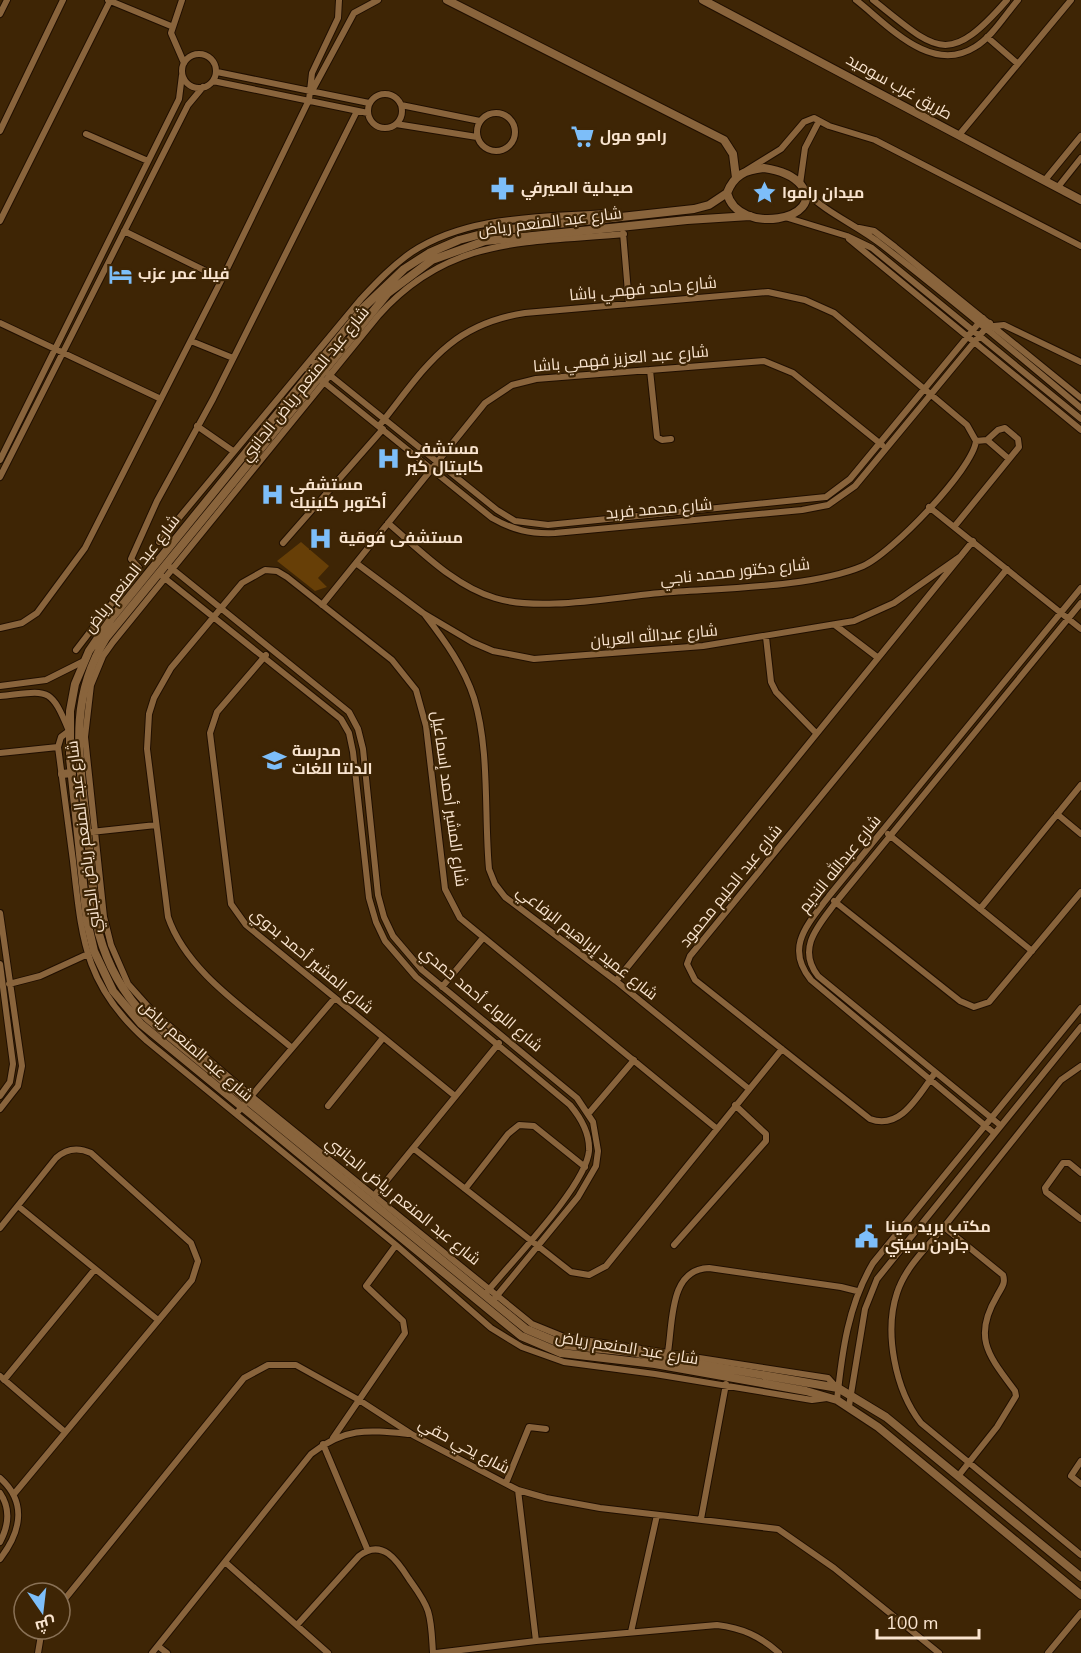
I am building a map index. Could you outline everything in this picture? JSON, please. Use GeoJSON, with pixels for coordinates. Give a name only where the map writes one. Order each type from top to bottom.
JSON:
{"type":"FeatureCollection","features":[{"type":"Feature","properties":{"kind":"street"},"geometry":{"type":"LineString","coordinates":[[0,14],[7,0]]}},
{"type":"Feature","properties":{"kind":"street"},"geometry":{"type":"LineString","coordinates":[[0,130],[63,0]]}},
{"type":"Feature","properties":{"kind":"street"},"geometry":{"type":"LineString","coordinates":[[0,221],[109,0],[171,26]]}},
{"type":"Feature","properties":{"kind":"street"},"geometry":{"type":"LineString","coordinates":[[182,0],[171,26],[174,43],[184,63]]}},
{"type":"Feature","properties":{"kind":"street"},"geometry":{"type":"LineString","coordinates":[[0,628],[22,623],[37,613],[67,575],[89,540],[222,279],[309,100],[312,73],[341,8],[339,0]]}},
{"type":"Feature","properties":{"kind":"street"},"geometry":{"type":"LineString","coordinates":[[311,91],[354,13],[378,0]]}},
{"type":"Feature","properties":{"kind":"street"},"geometry":{"type":"LineString","coordinates":[[447,0],[724,140],[733,153],[736,178]]}},
{"type":"Feature","properties":{"kind":"street","name":"طريق غرب سوميد"},"geometry":{"type":"LineString","coordinates":[[703,0],[1046,180],[1081,201]]}},
{"type":"Feature","properties":{"kind":"street"},"geometry":{"type":"LineString","coordinates":[[856,0],[917,47],[931,54],[946,56],[962,54],[975,47],[987,37],[1018,0]]}},
{"type":"Feature","properties":{"kind":"street"},"geometry":{"type":"LineString","coordinates":[[873,0],[924,40],[947,45],[969,38],[1003,1],[1010,10]]}},
{"type":"Feature","properties":{"kind":"street"},"geometry":{"type":"LineString","coordinates":[[958,135],[1071,0]]}},
{"type":"Feature","properties":{"kind":"street"},"geometry":{"type":"LineString","coordinates":[[341,8],[354,13]]}},
{"type":"Feature","properties":{"kind":"street"},"geometry":{"type":"LineString","coordinates":[[987,37],[1018,64]]}},
{"type":"Feature","properties":{"kind":"street"},"geometry":{"type":"LineString","coordinates":[[0,460],[179,99],[184,63],[190,56],[204,54],[212,59],[217,72],[213,81],[204,87],[188,105],[0,477]]}},
{"type":"Feature","properties":{"kind":"street"},"geometry":{"type":"LineString","coordinates":[[217,72],[369,103],[383,93],[394,96],[401,105],[402,115],[396,124],[387,128],[376,126],[368,113],[369,103]]}},
{"type":"Feature","properties":{"kind":"street"},"geometry":{"type":"LineString","coordinates":[[182,75],[190,86],[204,87]]}},
{"type":"Feature","properties":{"kind":"street"},"geometry":{"type":"LineString","coordinates":[[213,81],[368,113]]}},
{"type":"Feature","properties":{"kind":"street"},"geometry":{"type":"LineString","coordinates":[[401,105],[480,121]]}},
{"type":"Feature","properties":{"kind":"street"},"geometry":{"type":"LineString","coordinates":[[76,650],[139,568],[131,559],[157,501],[233,358],[357,111]]}},
{"type":"Feature","properties":{"kind":"street"},"geometry":{"type":"LineString","coordinates":[[490,114],[502,114],[512,121],[515,133],[507,148],[495,151],[484,147],[477,137],[480,121],[490,114]]}},
{"type":"Feature","properties":{"kind":"street"},"geometry":{"type":"LineString","coordinates":[[1081,246],[875,140],[814,118],[806,120],[781,149],[744,171],[736,178],[727,193],[729,202],[737,210],[750,216],[765,219],[785,217],[847,236],[872,248],[971,333],[1081,419]]}},
{"type":"Feature","properties":{"kind":"street"},"geometry":{"type":"LineString","coordinates":[[785,217],[803,207],[807,199],[802,187],[805,148],[819,121]]}},
{"type":"Feature","properties":{"kind":"street"},"geometry":{"type":"LineString","coordinates":[[396,124],[477,137]]}},
{"type":"Feature","properties":{"kind":"street"},"geometry":{"type":"LineString","coordinates":[[86,134],[148,161]]}},
{"type":"Feature","properties":{"kind":"street"},"geometry":{"type":"LineString","coordinates":[[1046,180],[1081,136]]}},
{"type":"Feature","properties":{"kind":"street"},"geometry":{"type":"LineString","coordinates":[[1058,187],[1081,158]]}},
{"type":"Feature","properties":{"kind":"street"},"geometry":{"type":"LineString","coordinates":[[744,171],[774,169],[786,173],[826,210],[877,240],[1081,398]]}},
{"type":"Feature","properties":{"kind":"street","name":"شارع عبد المنعم رياض"},"geometry":{"type":"LineString","coordinates":[[727,193],[709,205],[694,209],[619,218],[577,219],[493,231],[459,240],[429,253],[404,269],[374,297],[106,638],[84,684],[78,716],[78,737],[91,832],[99,934],[107,960],[120,986],[148,1019],[244,1105],[437,1267],[485,1295],[495,1298],[526,1329],[564,1345],[630,1352],[838,1388],[886,1417],[1081,1577]]}},
{"type":"Feature","properties":{"kind":"street","name":"شارع عبد المنعم رياض"},"geometry":{"type":"LineString","coordinates":[[317,371],[388,293],[409,275],[432,260],[458,249],[511,241],[750,216]]}},
{"type":"Feature","properties":{"kind":"street"},"geometry":{"type":"LineString","coordinates":[[619,218],[623,231],[629,304]]}},
{"type":"Feature","properties":{"kind":"street"},"geometry":{"type":"LineString","coordinates":[[124,231],[222,279]]}},
{"type":"Feature","properties":{"kind":"street","name":"شارع حامد فهمي باشا"},"geometry":{"type":"LineString","coordinates":[[284,543],[381,428],[384,419],[436,355],[468,329],[488,320],[512,315],[754,292],[795,297],[834,313],[924,389]]}},
{"type":"Feature","properties":{"kind":"street","name":"شارع محمد فريد"},"geometry":{"type":"LineString","coordinates":[[317,371],[384,419],[497,510],[515,521],[534,525],[816,500],[842,487],[981,321]]}},
{"type":"Feature","properties":{"kind":"street"},"geometry":{"type":"LineString","coordinates":[[0,322],[161,399]]}},
{"type":"Feature","properties":{"kind":"street"},"geometry":{"type":"LineString","coordinates":[[990,326],[1004,325],[1081,362]]}},
{"type":"Feature","properties":{"kind":"street"},"geometry":{"type":"LineString","coordinates":[[990,326],[1081,408]]}},
{"type":"Feature","properties":{"kind":"street","name":"شارع محمد فريد"},"geometry":{"type":"LineString","coordinates":[[317,371],[430,470],[492,518],[512,530],[533,534],[817,508],[847,494],[990,326]]}},
{"type":"Feature","properties":{"kind":"street"},"geometry":{"type":"LineString","coordinates":[[978,338],[1081,430]]}},
{"type":"Feature","properties":{"kind":"street"},"geometry":{"type":"LineString","coordinates":[[190,341],[233,358]]}},
{"type":"Feature","properties":{"kind":"street","name":"شارع عبد العزيز فهمي باشا"},"geometry":{"type":"LineString","coordinates":[[322,605],[485,403],[512,385],[536,380],[754,361],[775,363],[793,373],[887,449]]}},
{"type":"Feature","properties":{"kind":"street"},"geometry":{"type":"LineString","coordinates":[[650,370],[657,436],[662,440],[671,439]]}},
{"type":"Feature","properties":{"kind":"street","name":"شارع عبد المنعم رياض الجانبي"},"geometry":{"type":"LineString","coordinates":[[159,542],[233,451],[317,371]]}},
{"type":"Feature","properties":{"kind":"street"},"geometry":{"type":"LineString","coordinates":[[924,389],[967,425],[976,441],[987,440],[1001,428],[1005,428],[1018,439],[1019,447],[954,527]]}},
{"type":"Feature","properties":{"kind":"street"},"geometry":{"type":"LineString","coordinates":[[197,426],[233,451]]}},
{"type":"Feature","properties":{"kind":"street"},"geometry":{"type":"LineString","coordinates":[[16,429],[23,433]]}},
{"type":"Feature","properties":{"kind":"street"},"geometry":{"type":"LineString","coordinates":[[987,440],[1009,459]]}},
{"type":"Feature","properties":{"kind":"street","name":"شارع دكتور محمد ناجي"},"geometry":{"type":"LineString","coordinates":[[388,523],[463,584],[494,598],[528,604],[769,584],[850,571],[887,552],[903,538],[970,458],[976,441]]}},
{"type":"Feature","properties":{"kind":"street"},"geometry":{"type":"LineString","coordinates":[[929,507],[1081,629]]}},
{"type":"Feature","properties":{"kind":"street"},"geometry":{"type":"LineString","coordinates":[[533,534],[534,525]]}},
{"type":"Feature","properties":{"kind":"street"},"geometry":{"type":"LineString","coordinates":[[616,981],[973,541]]}},
{"type":"Feature","properties":{"kind":"street","name":"شارع عبدالله العريان"},"geometry":{"type":"LineString","coordinates":[[356,563],[423,613],[471,642],[494,651],[534,659],[704,646],[835,625],[875,614],[961,555]]}},
{"type":"Feature","properties":{"kind":"street","name":"شارع اللواء أحمد حمدي"},"geometry":{"type":"LineString","coordinates":[[166,564],[349,712],[358,729],[378,895],[384,917],[393,936],[404,951],[442,987],[565,1087],[589,1113],[597,1136],[596,1166],[589,1181],[480,1317]]}},
{"type":"Feature","properties":{"kind":"street","name":"شارع عبد الحليم محمود"},"geometry":{"type":"LineString","coordinates":[[935,1073],[897,1119],[880,1123],[870,1119],[691,977],[687,964],[690,956],[1007,569]]}},
{"type":"Feature","properties":{"kind":"street","name":"شارع المشير أحمد إسماعيل"},"geometry":{"type":"LineString","coordinates":[[292,1048],[196,966],[178,944],[168,918],[147,748],[149,714],[161,683],[242,583],[265,570],[277,571],[287,577],[392,660],[416,690],[426,726],[445,889],[460,918],[716,1128]]}},
{"type":"Feature","properties":{"kind":"street","name":"شارع عبد المنعم رياض"},"geometry":{"type":"LineString","coordinates":[[159,573],[111,619],[84,661],[71,700],[69,731],[74,834],[90,953],[121,1003],[150,1037],[244,1105],[485,1295],[487,1308],[526,1339],[561,1353],[655,1364],[727,1382],[807,1391],[849,1406],[878,1427],[1081,1595]]}},
{"type":"Feature","properties":{"kind":"street","name":"شارع اللواء أحمد حمدي"},"geometry":{"type":"LineString","coordinates":[[159,573],[341,719],[349,733],[353,752],[369,898],[376,922],[396,957],[424,984],[553,1090],[578,1115],[589,1151],[585,1167]]}},
{"type":"Feature","properties":{"kind":"street","name":"شارع عبدالله النديم"},"geometry":{"type":"LineString","coordinates":[[994,1133],[820,989],[804,972],[800,960],[801,937],[829,897],[1081,588]]}},
{"type":"Feature","properties":{"kind":"street","name":"شارع عبدالله النديم"},"geometry":{"type":"LineString","coordinates":[[1000,1125],[826,983],[812,968],[808,958],[810,940],[836,902],[1081,603]]}},
{"type":"Feature","properties":{"kind":"street"},"geometry":{"type":"LineString","coordinates":[[103,613],[111,619]]}},
{"type":"Feature","properties":{"kind":"street","name":"شارع عميد إبراهيم الرفاعي"},"geometry":{"type":"LineString","coordinates":[[423,613],[456,659],[475,700],[482,749],[489,869],[495,884],[505,897],[616,981],[749,1089]]}},
{"type":"Feature","properties":{"kind":"street"},"geometry":{"type":"LineString","coordinates":[[835,625],[877,657]]}},
{"type":"Feature","properties":{"kind":"street"},"geometry":{"type":"LineString","coordinates":[[766,637],[771,682],[776,692],[816,733]]}},
{"type":"Feature","properties":{"kind":"street","name":"شارع المشير أحمد بدوي"},"geometry":{"type":"LineString","coordinates":[[270,650],[217,712],[210,733],[229,896],[235,912],[246,925],[334,999],[455,1096]]}},
{"type":"Feature","properties":{"kind":"street"},"geometry":{"type":"LineString","coordinates":[[0,686],[46,680],[84,661]]}},
{"type":"Feature","properties":{"kind":"street"},"geometry":{"type":"LineString","coordinates":[[46,680],[50,687],[46,694]]}},
{"type":"Feature","properties":{"kind":"street"},"geometry":{"type":"LineString","coordinates":[[0,696],[34,692],[46,694],[58,705],[69,731]]}},
{"type":"Feature","properties":{"kind":"street","name":"شارع عبد المنعم رياض الجانبي"},"geometry":{"type":"LineString","coordinates":[[69,731],[61,737],[58,747],[74,834]]}},
{"type":"Feature","properties":{"kind":"street"},"geometry":{"type":"LineString","coordinates":[[0,753],[58,747]]}},
{"type":"Feature","properties":{"kind":"street"},"geometry":{"type":"LineString","coordinates":[[62,774],[72,773]]}},
{"type":"Feature","properties":{"kind":"street"},"geometry":{"type":"LineString","coordinates":[[980,909],[1081,784]]}},
{"type":"Feature","properties":{"kind":"street"},"geometry":{"type":"LineString","coordinates":[[1057,814],[1081,834]]}},
{"type":"Feature","properties":{"kind":"street"},"geometry":{"type":"LineString","coordinates":[[74,834],[156,825]]}},
{"type":"Feature","properties":{"kind":"street"},"geometry":{"type":"LineString","coordinates":[[884,830],[1032,951]]}},
{"type":"Feature","properties":{"kind":"street"},"geometry":{"type":"LineString","coordinates":[[364,859],[374,858]]}},
{"type":"Feature","properties":{"kind":"street"},"geometry":{"type":"LineString","coordinates":[[829,897],[967,1005],[974,1007],[989,1002],[1081,892]]}},
{"type":"Feature","properties":{"kind":"street"},"geometry":{"type":"LineString","coordinates":[[0,913],[9,984],[13,1064],[10,1082],[1,1095],[7,1100]]}},
{"type":"Feature","properties":{"kind":"street"},"geometry":{"type":"LineString","coordinates":[[442,987],[483,938]]}},
{"type":"Feature","properties":{"kind":"street"},"geometry":{"type":"LineString","coordinates":[[9,984],[40,976],[90,953]]}},
{"type":"Feature","properties":{"kind":"street"},"geometry":{"type":"LineString","coordinates":[[0,964],[22,1073],[18,1086],[0,1109]]}},
{"type":"Feature","properties":{"kind":"street"},"geometry":{"type":"LineString","coordinates":[[334,999],[244,1105],[396,1245],[480,1317],[522,1347],[555,1360],[727,1382],[701,1519]]}},
{"type":"Feature","properties":{"kind":"street"},"geometry":{"type":"LineString","coordinates":[[833,1399],[838,1388],[846,1332],[857,1291],[886,1246],[1081,1008]]}},
{"type":"Feature","properties":{"kind":"street"},"geometry":{"type":"LineString","coordinates":[[849,1406],[866,1309],[877,1279],[1081,1028]]}},
{"type":"Feature","properties":{"kind":"street"},"geometry":{"type":"LineString","coordinates":[[374,1196],[504,1037]]}},
{"type":"Feature","properties":{"kind":"street"},"geometry":{"type":"LineString","coordinates":[[328,1106],[383,1038]]}},
{"type":"Feature","properties":{"kind":"street"},"geometry":{"type":"LineString","coordinates":[[413,1148],[571,1272],[590,1275],[606,1266],[782,1049]]}},
{"type":"Feature","properties":{"kind":"street"},"geometry":{"type":"LineString","coordinates":[[589,1113],[634,1060]]}},
{"type":"Feature","properties":{"kind":"street"},"geometry":{"type":"LineString","coordinates":[[1081,1065],[1061,1080],[919,1255],[897,1292],[892,1330],[894,1358],[913,1413],[968,1463],[1081,1555]]}},
{"type":"Feature","properties":{"kind":"street","name":"شارع عبد المنعم رياض الجانبي"},"geometry":{"type":"LineString","coordinates":[[244,1105],[374,1196],[485,1295]]}},
{"type":"Feature","properties":{"kind":"street"},"geometry":{"type":"LineString","coordinates":[[674,1245],[766,1141],[766,1134],[735,1105]]}},
{"type":"Feature","properties":{"kind":"street"},"geometry":{"type":"LineString","coordinates":[[465,1189],[508,1134],[519,1125],[534,1126],[585,1167],[580,1178],[472,1310]]}},
{"type":"Feature","properties":{"kind":"street"},"geometry":{"type":"LineString","coordinates":[[0,1228],[60,1155],[73,1149],[91,1153],[191,1243],[196,1251],[198,1266],[195,1276],[14,1494]]}},
{"type":"Feature","properties":{"kind":"street"},"geometry":{"type":"LineString","coordinates":[[1081,1173],[1069,1163],[1063,1163],[1045,1188],[1046,1192],[1081,1220]]}},
{"type":"Feature","properties":{"kind":"street"},"geometry":{"type":"LineString","coordinates":[[18,1206],[158,1320]]}},
{"type":"Feature","properties":{"kind":"street"},"geometry":{"type":"LineString","coordinates":[[944,1227],[1003,1275],[1004,1279],[988,1310],[983,1331],[990,1358],[1015,1391],[1015,1399],[959,1475]]}},
{"type":"Feature","properties":{"kind":"street"},"geometry":{"type":"LineString","coordinates":[[332,1439],[405,1333],[402,1321],[366,1286],[396,1245]]}},
{"type":"Feature","properties":{"kind":"street"},"geometry":{"type":"LineString","coordinates":[[431,1275],[437,1267]]}},
{"type":"Feature","properties":{"kind":"street"},"geometry":{"type":"LineString","coordinates":[[668,1352],[678,1287],[694,1271],[709,1268],[834,1285],[857,1291]]}},
{"type":"Feature","properties":{"kind":"street"},"geometry":{"type":"LineString","coordinates":[[65,1432],[2,1378],[96,1269]]}},
{"type":"Feature","properties":{"kind":"street"},"geometry":{"type":"LineString","coordinates":[[495,1298],[532,1324],[564,1337],[828,1378],[838,1388]]}},
{"type":"Feature","properties":{"kind":"street"},"geometry":{"type":"LineString","coordinates":[[522,1347],[526,1339]]}},
{"type":"Feature","properties":{"kind":"street","name":"شارع يحي حقي"},"geometry":{"type":"LineString","coordinates":[[72,1590],[244,1378],[255,1370],[275,1364],[296,1365],[359,1400],[413,1434],[518,1490],[573,1504],[766,1526],[789,1534],[939,1653]]}},
{"type":"Feature","properties":{"kind":"street"},"geometry":{"type":"LineString","coordinates":[[506,1484],[529,1427],[546,1429]]}},
{"type":"Feature","properties":{"kind":"street"},"geometry":{"type":"LineString","coordinates":[[152,1653],[311,1454],[332,1439],[368,1430],[413,1434]]}},
{"type":"Feature","properties":{"kind":"street"},"geometry":{"type":"LineString","coordinates":[[323,1444],[368,1551]]}},
{"type":"Feature","properties":{"kind":"street"},"geometry":{"type":"LineString","coordinates":[[1081,1461],[1071,1476],[1081,1484]]}},
{"type":"Feature","properties":{"kind":"street"},"geometry":{"type":"LineString","coordinates":[[0,1478],[14,1494],[19,1512],[19,1524],[10,1546],[0,1559]]}},
{"type":"Feature","properties":{"kind":"street"},"geometry":{"type":"LineString","coordinates":[[518,1490],[536,1641]]}},
{"type":"Feature","properties":{"kind":"street"},"geometry":{"type":"LineString","coordinates":[[0,1493],[8,1514],[8,1524],[0,1542]]}},
{"type":"Feature","properties":{"kind":"street"},"geometry":{"type":"LineString","coordinates":[[631,1632],[657,1515]]}},
{"type":"Feature","properties":{"kind":"street"},"geometry":{"type":"LineString","coordinates":[[1035,1558],[1044,1557],[1047,1548]]}},
{"type":"Feature","properties":{"kind":"street"},"geometry":{"type":"LineString","coordinates":[[297,1625],[355,1559],[368,1551],[381,1550],[393,1556],[420,1595],[429,1618],[434,1653],[699,1626],[735,1627],[752,1633],[780,1653]]}},
{"type":"Feature","properties":{"kind":"street"},"geometry":{"type":"LineString","coordinates":[[225,1562],[328,1653]]}},
{"type":"Feature","properties":{"kind":"street"},"geometry":{"type":"LineString","coordinates":[[1059,1578],[1061,1572],[1069,1568]]}},
{"type":"Feature","properties":{"kind":"street"},"geometry":{"type":"LineString","coordinates":[[1047,1653],[1081,1613]]}},
{"type":"Feature","properties":{"kind":"street"},"geometry":{"type":"LineString","coordinates":[[158,1646],[167,1653]]}},
{"type":"Feature","properties":{"kind":"shaded area"},"geometry":{"type":"Polygon","coordinates":[[[301,542],[329,566],[318,578],[327,587],[315,591],[277,561],[301,542]]]}},
{"type":"Feature","properties":{"kind":"place","name":"رامو مول"},"geometry":{"type":"Point","coordinates":[582,136]}},
{"type":"Feature","properties":{"kind":"place","name":"صيدلية الصيرفي"},"geometry":{"type":"Point","coordinates":[503,188]}},
{"type":"Feature","properties":{"kind":"place","name":"ميدان راموا"},"geometry":{"type":"Point","coordinates":[764,193]}},
{"type":"Feature","properties":{"kind":"place","name":"فيلا عمر عزب"},"geometry":{"type":"Point","coordinates":[120,274]}},
{"type":"Feature","properties":{"kind":"place","name":"مستشفى كابيتال كير"},"geometry":{"type":"Point","coordinates":[388,458]}},
{"type":"Feature","properties":{"kind":"place","name":"مستشفى أكتوبر كلينيك"},"geometry":{"type":"Point","coordinates":[272,494]}},
{"type":"Feature","properties":{"kind":"place","name":"مستشفى فوقية"},"geometry":{"type":"Point","coordinates":[321,538]}},
{"type":"Feature","properties":{"kind":"place","name":"مدرسة الدلتا للغات"},"geometry":{"type":"Point","coordinates":[274,760]}},
{"type":"Feature","properties":{"kind":"place","name":"مكتب بريد مينا جاردن سيتي"},"geometry":{"type":"Point","coordinates":[867,1236]}}]}
